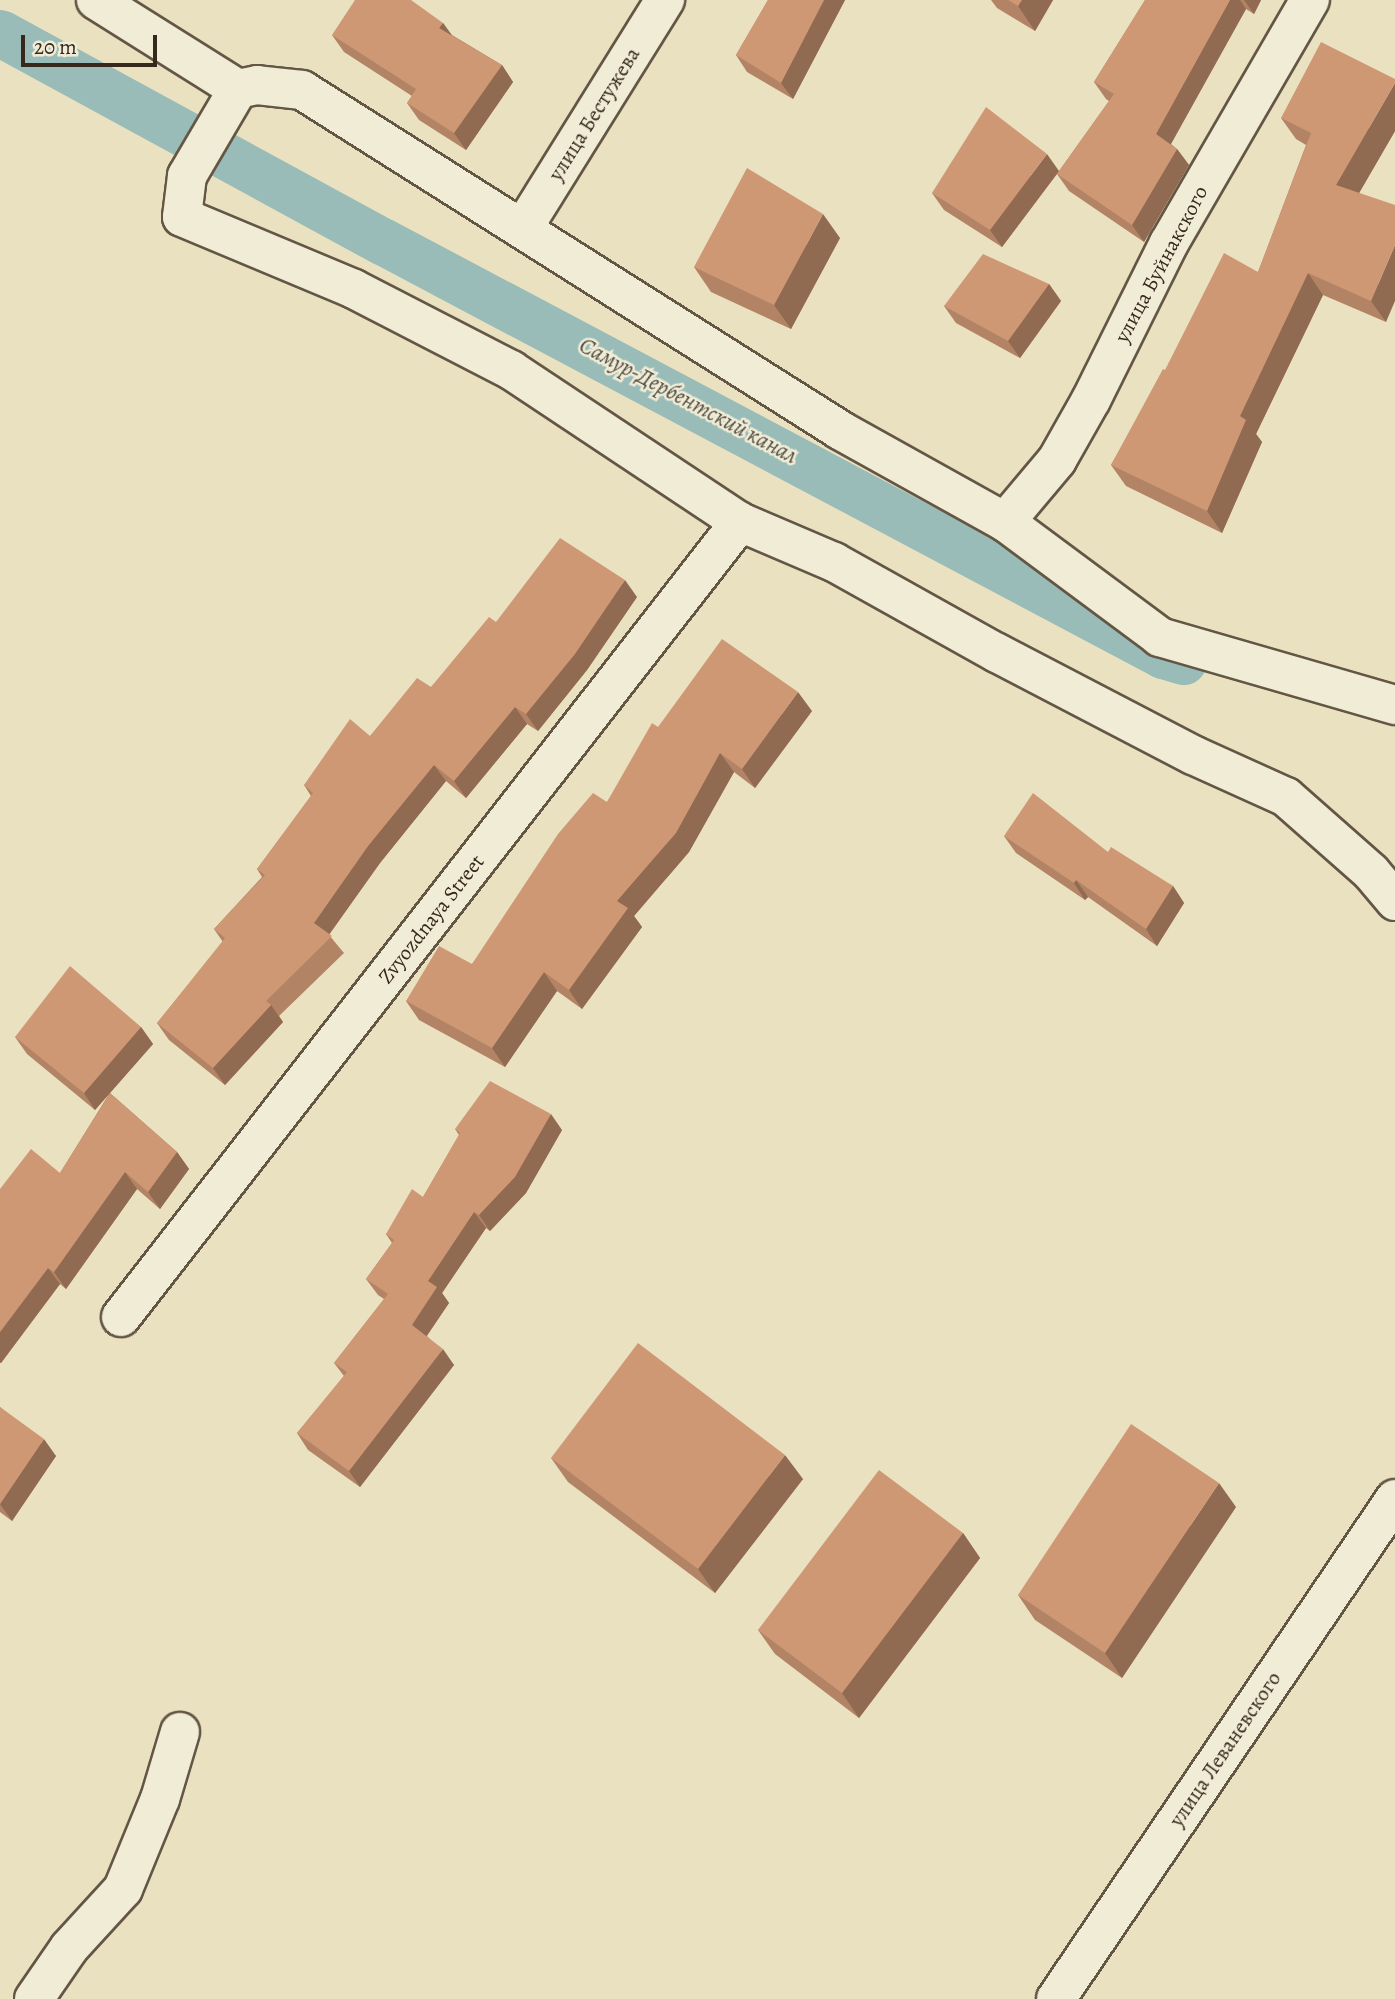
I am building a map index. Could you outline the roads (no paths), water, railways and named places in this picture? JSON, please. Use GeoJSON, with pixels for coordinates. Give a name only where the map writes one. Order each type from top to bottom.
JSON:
{"type":"FeatureCollection","features":[{"type":"Feature","properties":{"kind":"street"},"geometry":{"type":"LineString","coordinates":[[96,0],[232,101]]}},
{"type":"Feature","properties":{"kind":"street","name":"улица Бестужева"},"geometry":{"type":"LineString","coordinates":[[523,229],[665,0]]}},
{"type":"Feature","properties":{"kind":"street","name":"улица Буйнакского"},"geometry":{"type":"LineString","coordinates":[[1005,522],[1057,460],[1091,400],[1169,243],[1310,0]]}},
{"type":"Feature","properties":{"kind":"street"},"geometry":{"type":"LineString","coordinates":[[1395,705],[1160,636],[1005,522],[840,430],[302,90],[257,85],[232,101],[187,176],[182,217],[354,289],[511,370],[740,522],[834,562],[1033,672],[1193,755],[1286,797],[1371,872],[1395,901]]}},
{"type":"Feature","properties":{"kind":"street","name":"Zvyozdnaya Street"},"geometry":{"type":"LineString","coordinates":[[121,1317],[740,522]]}},
{"type":"Feature","properties":{"kind":"street","name":"улица Леваневского"},"geometry":{"type":"LineString","coordinates":[[1056,1999],[1395,1499]]}},
{"type":"Feature","properties":{"kind":"street"},"geometry":{"type":"LineString","coordinates":[[34,1999],[69,1948],[123,1889],[160,1799],[180,1732]]}},
{"type":"Feature","properties":{"kind":"waterway","name":"Самур-Дербентский канал"},"geometry":{"type":"LineString","coordinates":[[0,33],[384,242],[1163,655],[1183,661]]}}]}
